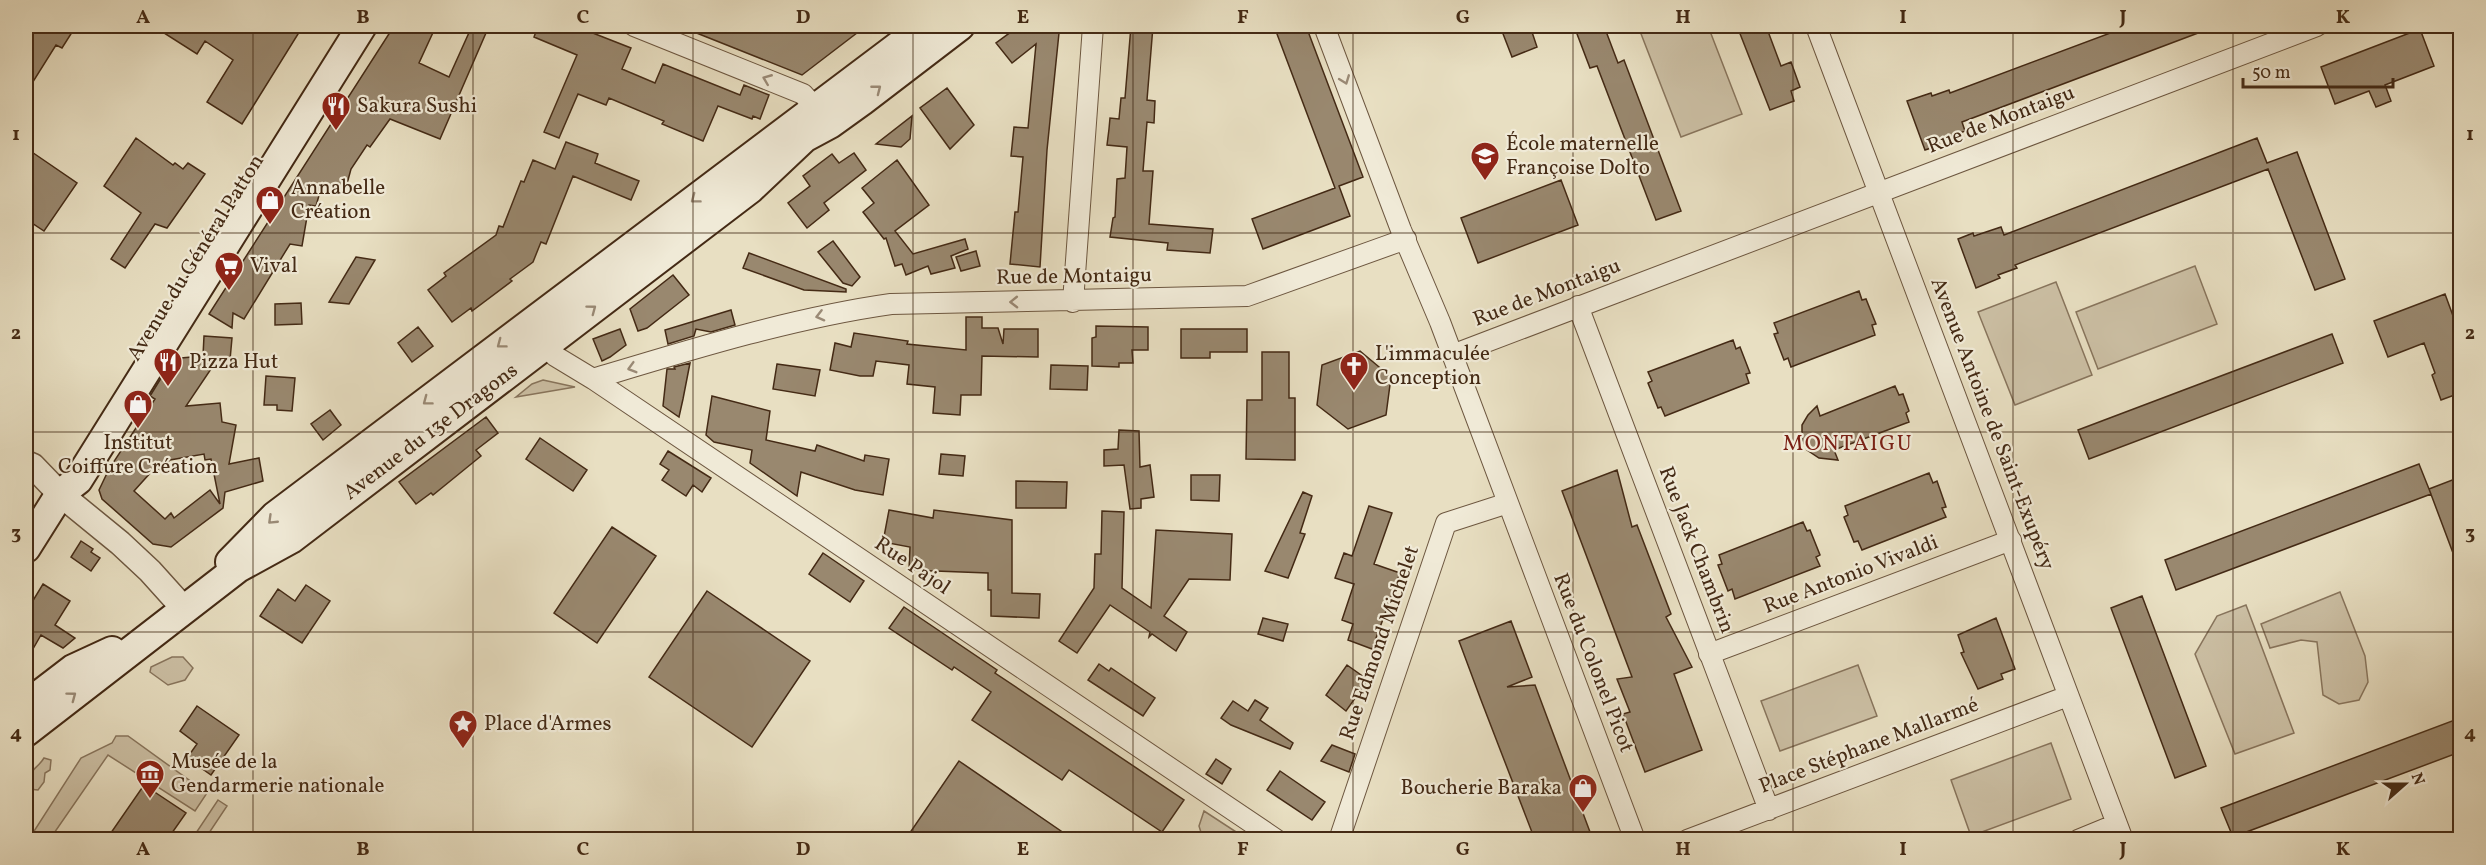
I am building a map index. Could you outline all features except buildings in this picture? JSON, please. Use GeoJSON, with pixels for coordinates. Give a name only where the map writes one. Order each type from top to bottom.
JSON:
{"type":"FeatureCollection","features":[{"type":"Feature","properties":{"kind":"main road","name":"Avenue du Général Patton"},"geometry":{"type":"LineString","coordinates":[[26,548],[60,494],[66,470],[340,26]]}},
{"type":"Feature","properties":{"kind":"main road","name":"Avenue du Général Patton"},"geometry":{"type":"LineString","coordinates":[[60,494],[78,480],[362,26]]}},
{"type":"Feature","properties":{"kind":"main road"},"geometry":{"type":"LineString","coordinates":[[823,116],[925,26]]}},
{"type":"Feature","properties":{"kind":"main road"},"geometry":{"type":"LineString","coordinates":[[823,116],[960,26]]}},
{"type":"Feature","properties":{"kind":"main road","name":"Avenue du 13e Dragons"},"geometry":{"type":"LineString","coordinates":[[26,705],[73,669],[105,656],[238,568],[291,539],[537,334],[750,189],[804,138],[823,116]]}},
{"type":"Feature","properties":{"kind":"main road","name":"Avenue du 13e Dragons"},"geometry":{"type":"LineString","coordinates":[[26,732],[181,606]]}},
{"type":"Feature","properties":{"kind":"street"},"geometry":{"type":"LineString","coordinates":[[634,26],[803,94],[823,116]]}},
{"type":"Feature","properties":{"kind":"street"},"geometry":{"type":"LineString","coordinates":[[1073,302],[1093,26]]}},
{"type":"Feature","properties":{"kind":"street"},"geometry":{"type":"LineString","coordinates":[[1324,26],[1452,355]]}},
{"type":"Feature","properties":{"kind":"street","name":"Avenue Antoine de Saint-Exupéry"},"geometry":{"type":"LineString","coordinates":[[1816,26],[2120,832]]}},
{"type":"Feature","properties":{"kind":"street","name":"Rue de Montaigu"},"geometry":{"type":"LineString","coordinates":[[1452,355],[2317,26]]}},
{"type":"Feature","properties":{"kind":"street","name":"Rue de Montaigu"},"geometry":{"type":"LineString","coordinates":[[593,380],[842,311],[891,304],[1073,302],[1247,296],[1406,239]]}},
{"type":"Feature","properties":{"kind":"street","name":"Rue Jack Chambrin"},"geometry":{"type":"LineString","coordinates":[[1578,306],[1769,810]]}},
{"type":"Feature","properties":{"kind":"street","name":"Rue Pajol"},"geometry":{"type":"LineString","coordinates":[[537,334],[555,356],[1277,840]]}},
{"type":"Feature","properties":{"kind":"street","name":"Rue du Colonel Picot"},"geometry":{"type":"LineString","coordinates":[[1452,355],[1635,840]]}},
{"type":"Feature","properties":{"kind":"street"},"geometry":{"type":"LineString","coordinates":[[26,463],[33,466],[60,494],[127,550],[181,606]]}},
{"type":"Feature","properties":{"kind":"street","name":"Rue Edmond Michelet"},"geometry":{"type":"LineString","coordinates":[[1339,840],[1446,523],[1508,503]]}},
{"type":"Feature","properties":{"kind":"street","name":"Rue Antonio Vivaldi"},"geometry":{"type":"LineString","coordinates":[[1709,654],[2011,540]]}},
{"type":"Feature","properties":{"kind":"street","name":"Place Stéphane Mallarmé"},"geometry":{"type":"LineString","coordinates":[[1687,840],[2068,696]]}},
{"type":"Feature","properties":{"kind":"street"},"geometry":{"type":"LineString","coordinates":[[2078,840],[2120,832]]}},
{"type":"Feature","properties":{"kind":"shaded area"},"geometry":{"type":"Polygon","coordinates":[[[1638,26],[1708,26],[1742,114],[1681,137],[1638,26]]]}},
{"type":"Feature","properties":{"kind":"shaded area"},"geometry":{"type":"Polygon","coordinates":[[[2195,266],[2217,324],[2098,369],[2076,312],[2195,266]]]}},
{"type":"Feature","properties":{"kind":"shaded area"},"geometry":{"type":"Polygon","coordinates":[[[2056,282],[2092,375],[2015,405],[1978,312],[2056,282]]]}},
{"type":"Feature","properties":{"kind":"shaded area"},"geometry":{"type":"Polygon","coordinates":[[[543,380],[575,387],[516,397],[532,384],[543,380]]]}},
{"type":"Feature","properties":{"kind":"shaded area"},"geometry":{"type":"Polygon","coordinates":[[[2340,592],[2365,656],[2368,682],[2359,700],[2339,704],[2323,695],[2317,642],[2301,640],[2270,648],[2261,624],[2340,592]]]}},
{"type":"Feature","properties":{"kind":"shaded area"},"geometry":{"type":"Polygon","coordinates":[[[2246,605],[2294,733],[2235,754],[2195,654],[2217,616],[2246,605]]]}},
{"type":"Feature","properties":{"kind":"shaded area"},"geometry":{"type":"Polygon","coordinates":[[[172,657],[183,657],[193,668],[185,680],[168,685],[150,672],[151,667],[172,657]]]}},
{"type":"Feature","properties":{"kind":"shaded area"},"geometry":{"type":"Polygon","coordinates":[[[1858,665],[1877,716],[1780,751],[1761,701],[1858,665]]]}},
{"type":"Feature","properties":{"kind":"shaded area"},"geometry":{"type":"Polygon","coordinates":[[[116,736],[128,736],[207,793],[195,811],[108,755],[50,839],[29,839],[81,758],[112,743],[116,736]]]}},
{"type":"Feature","properties":{"kind":"shaded area"},"geometry":{"type":"Polygon","coordinates":[[[2051,743],[2071,799],[1971,836],[1951,780],[2051,743]]]}},
{"type":"Feature","properties":{"kind":"shaded area"},"geometry":{"type":"Polygon","coordinates":[[[44,758],[51,760],[50,770],[45,773],[44,782],[38,790],[29,789],[29,777],[44,758]]]}},
{"type":"Feature","properties":{"kind":"shaded area"},"geometry":{"type":"Polygon","coordinates":[[[218,800],[227,806],[205,839],[192,839],[218,800]]]}},
{"type":"Feature","properties":{"kind":"shaded area"},"geometry":{"type":"Polygon","coordinates":[[[1204,811],[1247,839],[1233,839],[1224,836],[1203,839],[1199,826],[1204,811]]]}},
{"type":"Feature","properties":{"kind":"place","name":"Sakura Sushi"},"geometry":{"type":"Point","coordinates":[336,132]}},
{"type":"Feature","properties":{"kind":"place","name":"École maternelle Françoise Dolto"},"geometry":{"type":"Point","coordinates":[1485,182]}},
{"type":"Feature","properties":{"kind":"place","name":"Annabelle Création"},"geometry":{"type":"Point","coordinates":[270,226]}},
{"type":"Feature","properties":{"kind":"place","name":"Vival"},"geometry":{"type":"Point","coordinates":[229,292]}},
{"type":"Feature","properties":{"kind":"place","name":"Pizza Hut"},"geometry":{"type":"Point","coordinates":[168,388]}},
{"type":"Feature","properties":{"kind":"place","name":"L'immaculée Conception"},"geometry":{"type":"Point","coordinates":[1354,392]}},
{"type":"Feature","properties":{"kind":"place","name":"Institut Coiffure Création"},"geometry":{"type":"Point","coordinates":[138,430]}},
{"type":"Feature","properties":{"kind":"place","name":"Place d'Armes"},"geometry":{"type":"Point","coordinates":[463,750]}},
{"type":"Feature","properties":{"kind":"place","name":"Musée de la Gendarmerie nationale"},"geometry":{"type":"Point","coordinates":[150,800]}},
{"type":"Feature","properties":{"kind":"place","name":"Boucherie Baraka"},"geometry":{"type":"Point","coordinates":[1583,814]}},
{"type":"Feature","properties":{"kind":"district","name":"MONTAIGU"},"geometry":{"type":"Point","coordinates":[1848,444]}}]}
